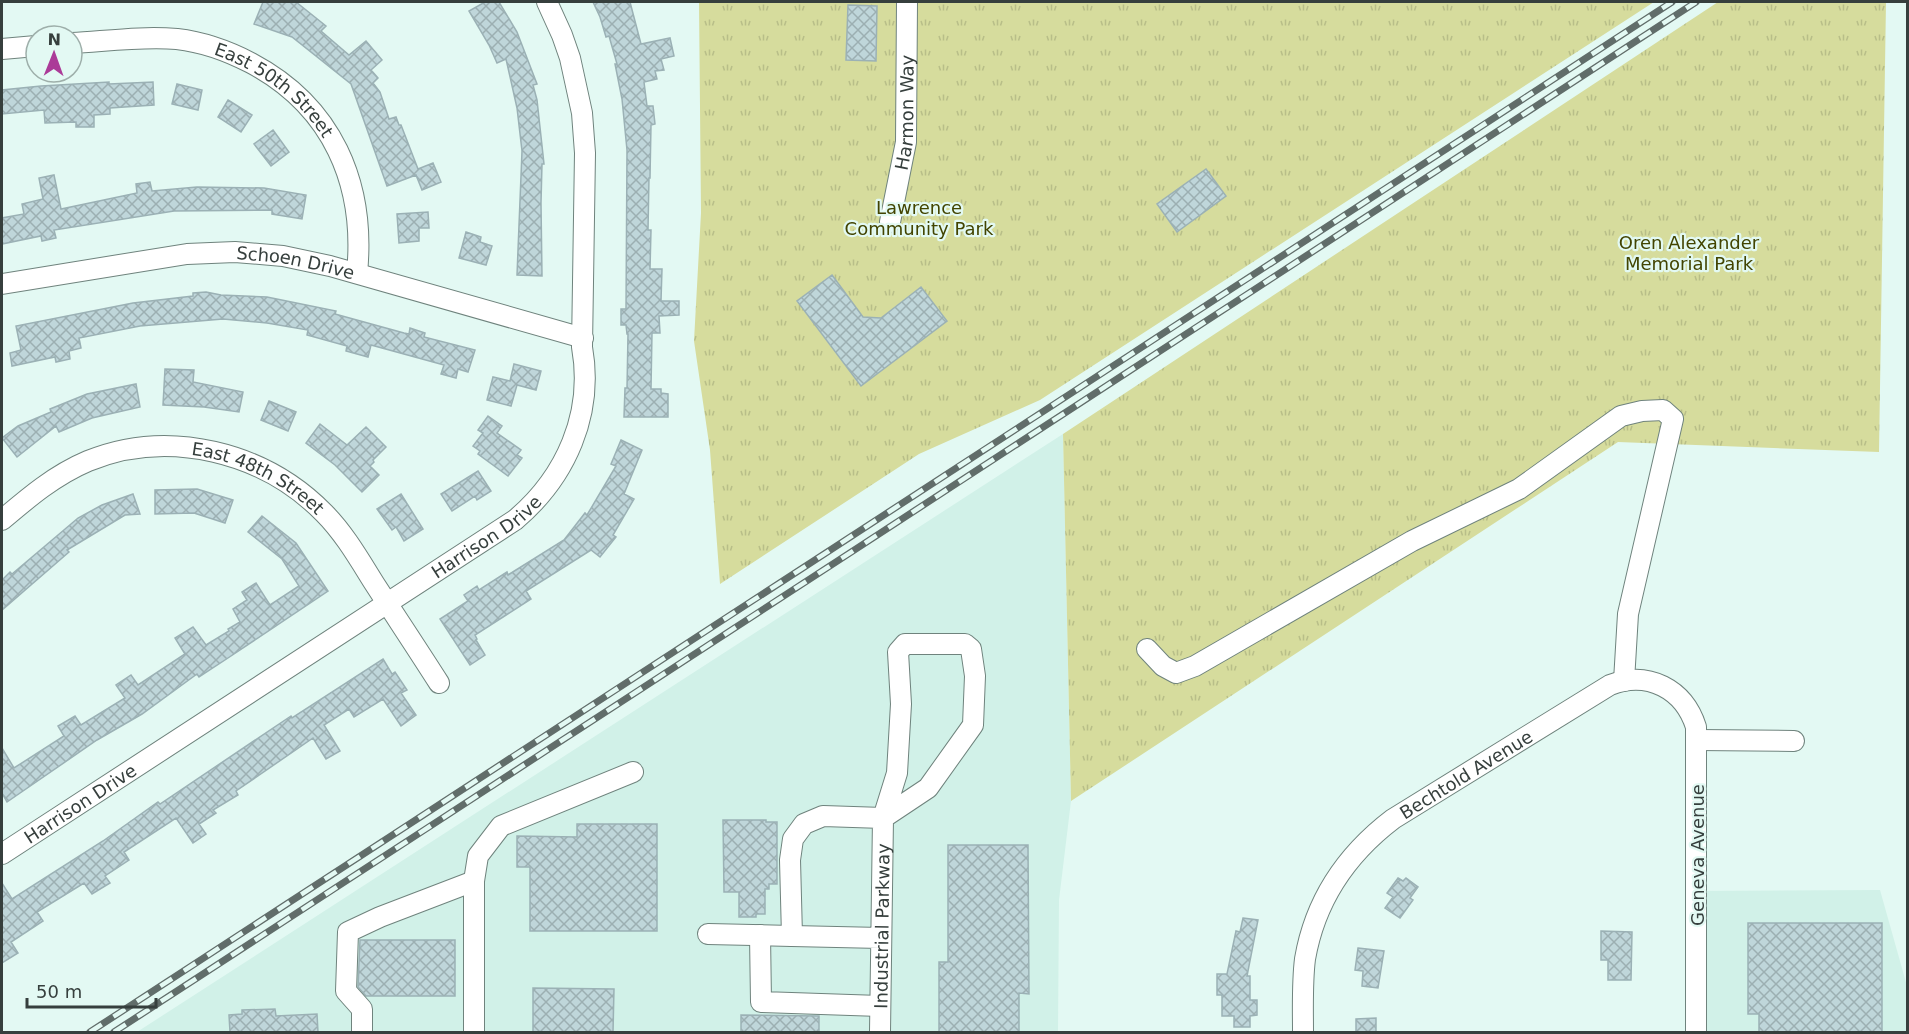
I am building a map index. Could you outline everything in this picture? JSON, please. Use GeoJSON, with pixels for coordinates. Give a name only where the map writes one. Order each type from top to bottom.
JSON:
{"type":"FeatureCollection","features":[{"type":"Feature","properties":{"kind":"street","name":"Harrison Drive"},"geometry":{"type":"LineString","coordinates":[[2,854],[514,520],[540,496],[558,473],[573,444],[583,404],[585,153],[582,113],[570,58],[547,2]]}},
{"type":"Feature","properties":{"kind":"street","name":"Harmon Way"},"geometry":{"type":"LineString","coordinates":[[890,222],[906,142],[907,2]]}},
{"type":"Feature","properties":{"kind":"street","name":"East 50th Street"},"geometry":{"type":"LineString","coordinates":[[84,42],[143,38],[177,39],[202,44],[241,58],[269,73],[288,87],[311,109],[344,164],[356,201],[359,226],[357,273]]}},
{"type":"Feature","properties":{"kind":"street"},"geometry":{"type":"LineString","coordinates":[[2,49],[24,47]]}},
{"type":"Feature","properties":{"kind":"street","name":"Schoen Drive"},"geometry":{"type":"LineString","coordinates":[[2,284],[187,254],[235,252],[283,256],[357,273],[582,338]]}},
{"type":"Feature","properties":{"kind":"street"},"geometry":{"type":"LineString","coordinates":[[1147,649],[1163,666],[1176,673],[1195,666],[1412,541],[1520,489],[1621,417],[1642,411],[1663,410],[1673,418],[1628,614],[1624,681]]}},
{"type":"Feature","properties":{"kind":"street","name":"East 48th Street"},"geometry":{"type":"LineString","coordinates":[[2,519],[53,480],[88,461],[111,454],[159,446],[222,453],[274,474],[326,514],[346,540],[439,683]]}},
{"type":"Feature","properties":{"kind":"street","name":"Industrial Parkway"},"geometry":{"type":"LineString","coordinates":[[880,1032],[883,818],[897,773],[901,704],[898,652],[904,644],[965,644],[971,649],[975,676],[973,725],[928,788],[883,818]]}},
{"type":"Feature","properties":{"kind":"street","name":"Bechtold Avenue"},"geometry":{"type":"LineString","coordinates":[[1303,1032],[1304,976],[1311,933],[1317,914],[1332,884],[1356,851],[1374,834],[1393,819],[1610,685],[1642,679],[1668,688]]}},
{"type":"Feature","properties":{"kind":"street","name":"Geneva Avenue"},"geometry":{"type":"LineString","coordinates":[[1668,688],[1682,700],[1692,716],[1698,740],[1696,1032]]}},
{"type":"Feature","properties":{"kind":"street"},"geometry":{"type":"LineString","coordinates":[[1698,740],[1794,741]]}},
{"type":"Feature","properties":{"kind":"street"},"geometry":{"type":"LineString","coordinates":[[474,1032],[474,881],[478,856],[501,826],[633,772]]}},
{"type":"Feature","properties":{"kind":"street"},"geometry":{"type":"LineString","coordinates":[[792,936],[790,860],[793,839],[804,824],[823,816],[883,818]]}},
{"type":"Feature","properties":{"kind":"street"},"geometry":{"type":"LineString","coordinates":[[362,1032],[362,1009],[346,991],[348,932],[380,917],[474,881]]}},
{"type":"Feature","properties":{"kind":"street"},"geometry":{"type":"LineString","coordinates":[[708,934],[881,938]]}},
{"type":"Feature","properties":{"kind":"street"},"geometry":{"type":"LineString","coordinates":[[760,935],[761,1002],[880,1006]]}},
{"type":"Feature","properties":{"kind":"shaded area"},"geometry":{"type":"Polygon","coordinates":[[[1063,434],[1071,801],[1059,900],[1058,1032],[137,1032],[1063,434]]]}},
{"type":"Feature","properties":{"kind":"shaded area"},"geometry":{"type":"Polygon","coordinates":[[[1880,890],[1907,986],[1907,1032],[1687,1032],[1688,891],[1880,890]]]}},
{"type":"Feature","properties":{"kind":"green space","name":"Lawrence Community Park"},"geometry":{"type":"Polygon","coordinates":[[[699,2],[1654,2],[1040,400],[919,454],[720,584],[710,450],[694,341],[701,213],[699,2]]]}},
{"type":"Feature","properties":{"kind":"green space","name":"Oren Alexander Memorial Park"},"geometry":{"type":"Polygon","coordinates":[[[1718,2],[1886,2],[1879,452],[1618,442],[1071,801],[1063,434],[1718,2]]]}},
{"type":"Feature","properties":{"kind":"building"},"geometry":{"type":"Polygon","coordinates":[[[263,2],[296,2],[326,26],[321,31],[349,55],[366,41],[382,60],[371,70],[378,78],[373,83],[380,92],[389,119],[396,117],[401,125],[418,169],[433,163],[441,182],[422,190],[416,175],[387,186],[351,84],[292,37],[254,24],[263,2]]]}},
{"type":"Feature","properties":{"kind":"building"},"geometry":{"type":"Polygon","coordinates":[[[485,2],[499,2],[517,32],[537,84],[533,85],[537,100],[544,164],[542,164],[541,203],[542,276],[517,275],[522,151],[517,108],[506,59],[497,63],[469,11],[485,2]]]}},
{"type":"Feature","properties":{"kind":"building"},"geometry":{"type":"Polygon","coordinates":[[[593,2],[630,2],[641,44],[670,38],[674,56],[661,59],[664,70],[655,71],[657,79],[644,82],[647,106],[653,106],[655,124],[651,125],[649,178],[650,269],[662,269],[661,301],[679,301],[679,315],[659,316],[660,333],[652,333],[651,389],[661,389],[661,393],[668,394],[668,417],[624,417],[628,334],[626,325],[621,325],[621,309],[626,309],[627,150],[622,99],[615,64],[617,64],[609,36],[606,37],[593,2]]]}},
{"type":"Feature","properties":{"kind":"building"},"geometry":{"type":"Polygon","coordinates":[[[848,5],[877,6],[876,61],[846,60],[848,5]]]}},
{"type":"Feature","properties":{"kind":"building"},"geometry":{"type":"Polygon","coordinates":[[[153,82],[154,105],[110,108],[110,114],[94,115],[94,127],[76,127],[76,122],[45,123],[44,110],[2,114],[2,90],[84,83],[153,82]]]}},
{"type":"Feature","properties":{"kind":"building"},"geometry":{"type":"Polygon","coordinates":[[[177,84],[202,90],[198,110],[172,104],[177,84]]]}},
{"type":"Feature","properties":{"kind":"building"},"geometry":{"type":"Polygon","coordinates":[[[228,100],[252,115],[241,132],[218,117],[228,100]]]}},
{"type":"Feature","properties":{"kind":"building"},"geometry":{"type":"Polygon","coordinates":[[[273,130],[289,152],[271,166],[254,144],[273,130]]]}},
{"type":"Feature","properties":{"kind":"building"},"geometry":{"type":"Polygon","coordinates":[[[1206,169],[1226,196],[1177,232],[1157,204],[1206,169]]]}},
{"type":"Feature","properties":{"kind":"building"},"geometry":{"type":"Polygon","coordinates":[[[54,175],[61,209],[137,193],[136,184],[150,182],[152,191],[197,187],[264,188],[306,195],[302,219],[272,214],[272,210],[174,211],[54,230],[56,238],[42,241],[41,236],[2,244],[2,218],[24,214],[22,204],[43,199],[39,178],[54,175]]]}},
{"type":"Feature","properties":{"kind":"building"},"geometry":{"type":"Polygon","coordinates":[[[428,212],[429,228],[419,228],[419,241],[399,243],[397,214],[428,212]]]}},
{"type":"Feature","properties":{"kind":"building"},"geometry":{"type":"Polygon","coordinates":[[[466,232],[481,237],[480,242],[492,246],[486,265],[459,258],[466,232]]]}},
{"type":"Feature","properties":{"kind":"building"},"geometry":{"type":"Polygon","coordinates":[[[832,275],[863,317],[881,318],[921,287],[947,321],[861,386],[797,301],[832,275]]]}},
{"type":"Feature","properties":{"kind":"building"},"geometry":{"type":"Polygon","coordinates":[[[193,293],[267,297],[336,311],[335,314],[404,333],[409,334],[410,328],[425,333],[424,337],[475,350],[468,372],[458,369],[456,378],[441,374],[444,365],[371,345],[368,357],[346,351],[347,346],[307,335],[308,330],[223,319],[140,326],[79,338],[81,348],[69,351],[70,359],[56,362],[55,357],[12,366],[10,353],[21,350],[16,326],[133,303],[193,296],[193,293]]]}},
{"type":"Feature","properties":{"kind":"building"},"geometry":{"type":"Polygon","coordinates":[[[514,364],[541,371],[536,390],[517,385],[511,406],[487,400],[493,377],[510,381],[514,364]]]}},
{"type":"Feature","properties":{"kind":"building"},"geometry":{"type":"Polygon","coordinates":[[[165,369],[194,370],[193,382],[243,392],[239,412],[163,405],[165,369]]]}},
{"type":"Feature","properties":{"kind":"building"},"geometry":{"type":"Polygon","coordinates":[[[136,384],[140,407],[92,418],[59,432],[56,426],[17,457],[2,438],[18,426],[51,412],[50,409],[87,394],[136,384]]]}},
{"type":"Feature","properties":{"kind":"building"},"geometry":{"type":"Polygon","coordinates":[[[269,401],[296,412],[288,431],[261,420],[269,401]]]}},
{"type":"Feature","properties":{"kind":"building"},"geometry":{"type":"Polygon","coordinates":[[[488,416],[502,426],[497,433],[521,450],[517,455],[522,458],[508,476],[478,454],[480,451],[473,446],[483,433],[478,430],[488,416]]]}},
{"type":"Feature","properties":{"kind":"building"},"geometry":{"type":"Polygon","coordinates":[[[320,424],[347,445],[366,427],[386,447],[370,466],[379,475],[362,492],[335,465],[306,443],[320,424]]]}},
{"type":"Feature","properties":{"kind":"building"},"geometry":{"type":"Polygon","coordinates":[[[621,440],[642,450],[624,494],[634,499],[613,535],[616,537],[600,557],[591,550],[526,591],[531,599],[475,635],[485,655],[470,665],[440,619],[468,601],[464,595],[477,586],[479,590],[507,572],[508,575],[564,540],[585,513],[587,515],[616,466],[611,464],[621,440]]]}},
{"type":"Feature","properties":{"kind":"building"},"geometry":{"type":"Polygon","coordinates":[[[478,471],[491,491],[477,500],[475,496],[452,511],[441,494],[478,471]]]}},
{"type":"Feature","properties":{"kind":"building"},"geometry":{"type":"Polygon","coordinates":[[[197,489],[233,500],[225,523],[194,513],[155,514],[155,490],[197,489]]]}},
{"type":"Feature","properties":{"kind":"building"},"geometry":{"type":"Polygon","coordinates":[[[133,494],[140,514],[125,515],[67,550],[69,552],[2,610],[2,580],[10,572],[12,574],[78,518],[102,505],[133,494]]]}},
{"type":"Feature","properties":{"kind":"building"},"geometry":{"type":"Polygon","coordinates":[[[401,494],[423,529],[404,541],[396,527],[392,530],[377,509],[401,494]]]}},
{"type":"Feature","properties":{"kind":"building"},"geometry":{"type":"Polygon","coordinates":[[[262,516],[296,543],[328,591],[199,677],[197,674],[142,714],[97,740],[7,802],[2,793],[2,748],[14,768],[64,736],[58,726],[75,716],[81,725],[125,698],[116,685],[131,675],[138,685],[185,654],[175,638],[193,627],[206,645],[229,631],[228,629],[240,622],[233,609],[247,600],[242,592],[256,583],[270,605],[299,586],[282,559],[248,532],[262,516]]]}},
{"type":"Feature","properties":{"kind":"building"},"geometry":{"type":"Polygon","coordinates":[[[383,659],[392,674],[395,672],[407,690],[401,693],[416,715],[401,726],[383,699],[354,717],[349,709],[324,725],[340,751],[326,759],[313,738],[236,791],[238,795],[213,810],[216,813],[199,824],[206,834],[193,843],[176,818],[124,852],[129,860],[105,876],[110,883],[92,894],[84,883],[37,912],[43,921],[11,942],[18,953],[2,963],[2,883],[12,899],[103,841],[158,802],[160,804],[291,716],[292,718],[383,659]]]}},
{"type":"Feature","properties":{"kind":"building"},"geometry":{"type":"Polygon","coordinates":[[[723,820],[777,822],[777,884],[769,884],[769,889],[765,889],[765,914],[756,914],[756,917],[739,917],[739,892],[724,892],[723,820]]]}},
{"type":"Feature","properties":{"kind":"building"},"geometry":{"type":"Polygon","coordinates":[[[577,824],[657,824],[657,931],[530,931],[530,867],[517,867],[517,836],[577,837],[577,824]]]}},
{"type":"Feature","properties":{"kind":"building"},"geometry":{"type":"Polygon","coordinates":[[[948,845],[1028,845],[1029,994],[1019,993],[1019,1032],[939,1032],[939,962],[948,962],[948,845]]]}},
{"type":"Feature","properties":{"kind":"building"},"geometry":{"type":"Polygon","coordinates":[[[1398,878],[1403,881],[1406,878],[1418,887],[1410,898],[1413,900],[1400,918],[1385,908],[1393,897],[1387,893],[1398,878]]]}},
{"type":"Feature","properties":{"kind":"building"},"geometry":{"type":"Polygon","coordinates":[[[1243,918],[1258,920],[1247,976],[1250,976],[1250,1000],[1257,1000],[1257,1015],[1250,1016],[1250,1027],[1234,1027],[1234,1016],[1222,1016],[1222,995],[1217,995],[1217,974],[1227,974],[1236,931],[1240,932],[1243,918]]]}},
{"type":"Feature","properties":{"kind":"building"},"geometry":{"type":"Polygon","coordinates":[[[1748,923],[1882,923],[1882,1032],[1759,1032],[1759,1014],[1748,1014],[1748,923]]]}},
{"type":"Feature","properties":{"kind":"building"},"geometry":{"type":"Polygon","coordinates":[[[1601,931],[1632,932],[1631,980],[1608,980],[1608,960],[1601,960],[1601,931]]]}},
{"type":"Feature","properties":{"kind":"building"},"geometry":{"type":"Polygon","coordinates":[[[360,940],[455,940],[455,996],[366,996],[358,987],[360,940]]]}},
{"type":"Feature","properties":{"kind":"building"},"geometry":{"type":"Polygon","coordinates":[[[1358,948],[1384,951],[1378,988],[1362,986],[1363,971],[1355,970],[1358,948]]]}},
{"type":"Feature","properties":{"kind":"building"},"geometry":{"type":"Polygon","coordinates":[[[533,988],[614,989],[613,1032],[533,1032],[533,988]]]}},
{"type":"Feature","properties":{"kind":"building"},"geometry":{"type":"Polygon","coordinates":[[[275,1009],[276,1016],[317,1014],[318,1032],[230,1032],[229,1015],[242,1014],[242,1010],[275,1009]]]}},
{"type":"Feature","properties":{"kind":"building"},"geometry":{"type":"Polygon","coordinates":[[[741,1015],[819,1016],[819,1032],[741,1032],[741,1015]]]}},
{"type":"Feature","properties":{"kind":"building"},"geometry":{"type":"Polygon","coordinates":[[[1376,1018],[1376,1032],[1356,1032],[1356,1019],[1376,1018]]]}},
{"type":"Feature","properties":{"kind":"railway"},"geometry":{"type":"LineString","coordinates":[[90,1032],[1672,2]]}},
{"type":"Feature","properties":{"kind":"railway"},"geometry":{"type":"LineString","coordinates":[[114,1032],[1696,2]]}}]}
